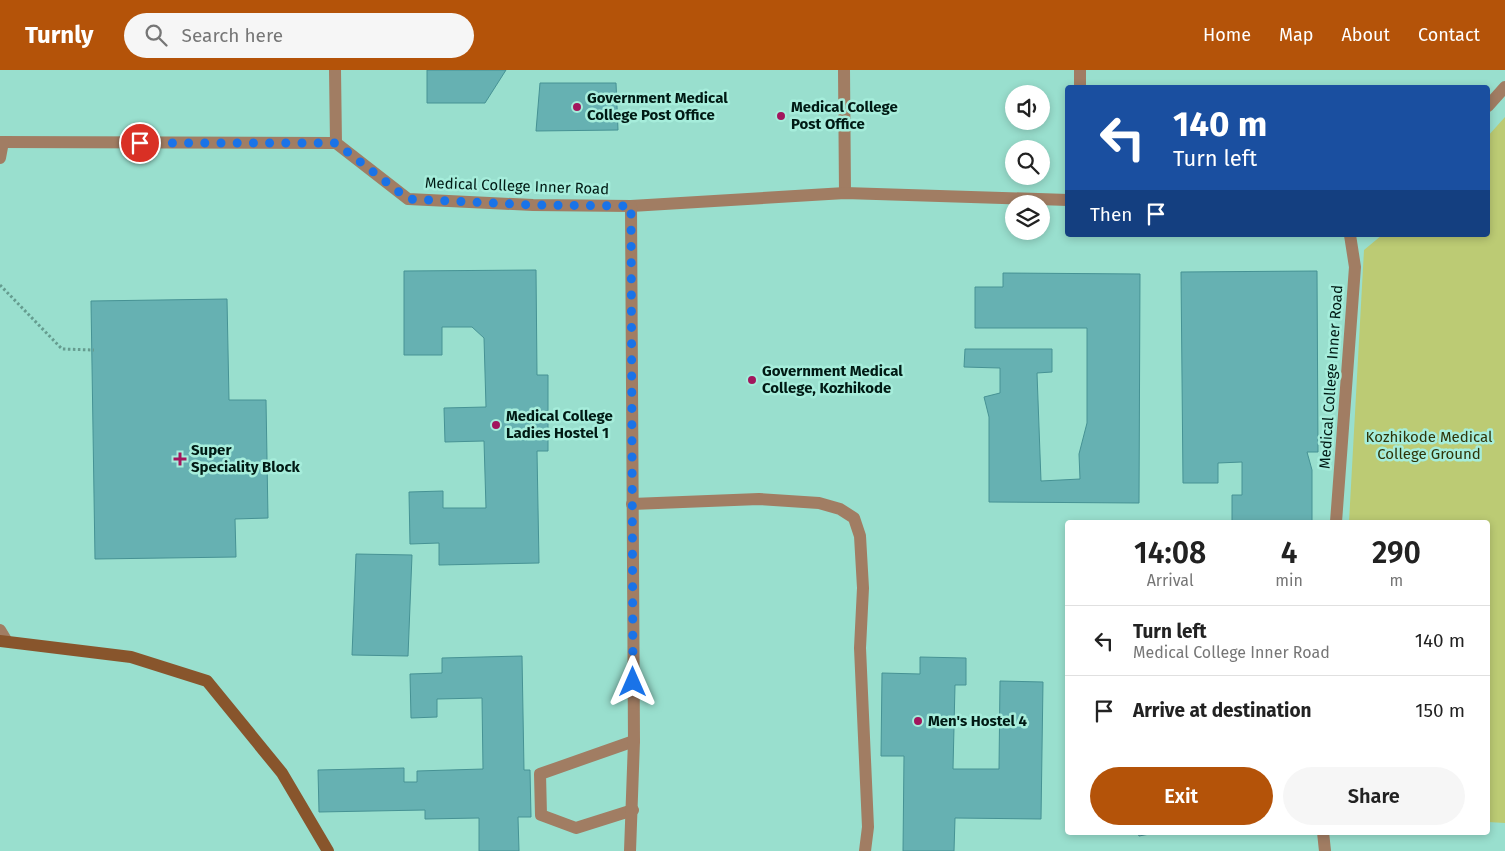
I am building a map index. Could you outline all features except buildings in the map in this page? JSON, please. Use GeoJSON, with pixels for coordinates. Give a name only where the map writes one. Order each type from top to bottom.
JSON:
{"type":"FeatureCollection","features":[{"type":"Feature","properties":{"kind":"main road"},"geometry":{"type":"LineString","coordinates":[[2,637],[131,657],[207,681],[282,773],[328,851]]}},
{"type":"Feature","properties":{"kind":"street"},"geometry":{"type":"LineString","coordinates":[[0,158],[2,142],[336,143],[335,70]]}},
{"type":"Feature","properties":{"kind":"street"},"geometry":{"type":"LineString","coordinates":[[844,70],[845,194]]}},
{"type":"Feature","properties":{"kind":"street"},"geometry":{"type":"LineString","coordinates":[[1080,70],[1080,85]]}},
{"type":"Feature","properties":{"kind":"street"},"geometry":{"type":"LineString","coordinates":[[1490,104],[1505,87]]}},
{"type":"Feature","properties":{"kind":"street","name":"Medical College Inner Road"},"geometry":{"type":"LineString","coordinates":[[336,143],[408,199],[533,205],[631,206],[845,194],[1065,200]]}},
{"type":"Feature","properties":{"kind":"street"},"geometry":{"type":"LineString","coordinates":[[630,851],[633,810],[634,741],[631,206]]}},
{"type":"Feature","properties":{"kind":"street","name":"Medical College Inner Road"},"geometry":{"type":"LineString","coordinates":[[1336,520],[1355,267],[1350,237]]}},
{"type":"Feature","properties":{"kind":"street"},"geometry":{"type":"LineString","coordinates":[[632,504],[759,499],[819,503],[840,508],[854,518],[860,536],[863,588],[860,648],[868,827],[865,851]]}},
{"type":"Feature","properties":{"kind":"street"},"geometry":{"type":"LineString","coordinates":[[633,810],[576,828],[542,815],[540,774],[634,741]]}},
{"type":"Feature","properties":{"kind":"street"},"geometry":{"type":"LineString","coordinates":[[1323,835],[1325,851]]}},
{"type":"Feature","properties":{"kind":"path"},"geometry":{"type":"LineString","coordinates":[[0,285],[62,350],[94,350]]}},
{"type":"Feature","properties":{"kind":"green space","name":"Kozhikode Medical College Ground"},"geometry":{"type":"Polygon","coordinates":[[[1505,117],[1505,823],[1490,822],[1490,520],[1349,520],[1364,250],[1380,237],[1490,237],[1490,134],[1505,117]]]}},
{"type":"Feature","properties":{"kind":"place","name":"Government Medical College Post Office"},"geometry":{"type":"Point","coordinates":[577,107]}},
{"type":"Feature","properties":{"kind":"place","name":"Medical College Post Office"},"geometry":{"type":"Point","coordinates":[781,116]}},
{"type":"Feature","properties":{"kind":"place","name":"Government Medical College, Kozhikode"},"geometry":{"type":"Point","coordinates":[752,380]}},
{"type":"Feature","properties":{"kind":"place","name":"Medical College Ladies Hostel 1"},"geometry":{"type":"Point","coordinates":[496,425]}},
{"type":"Feature","properties":{"kind":"place","name":"Super Speciality Block"},"geometry":{"type":"Point","coordinates":[180,459]}},
{"type":"Feature","properties":{"kind":"place","name":"Men's Hostel 4"},"geometry":{"type":"Point","coordinates":[918,721]}},
{"type":"Feature","properties":{"kind":"route"},"geometry":{"type":"LineString","coordinates":[[140,143],[336,143],[408,199],[533,205],[631,206],[633,682]]}}]}
